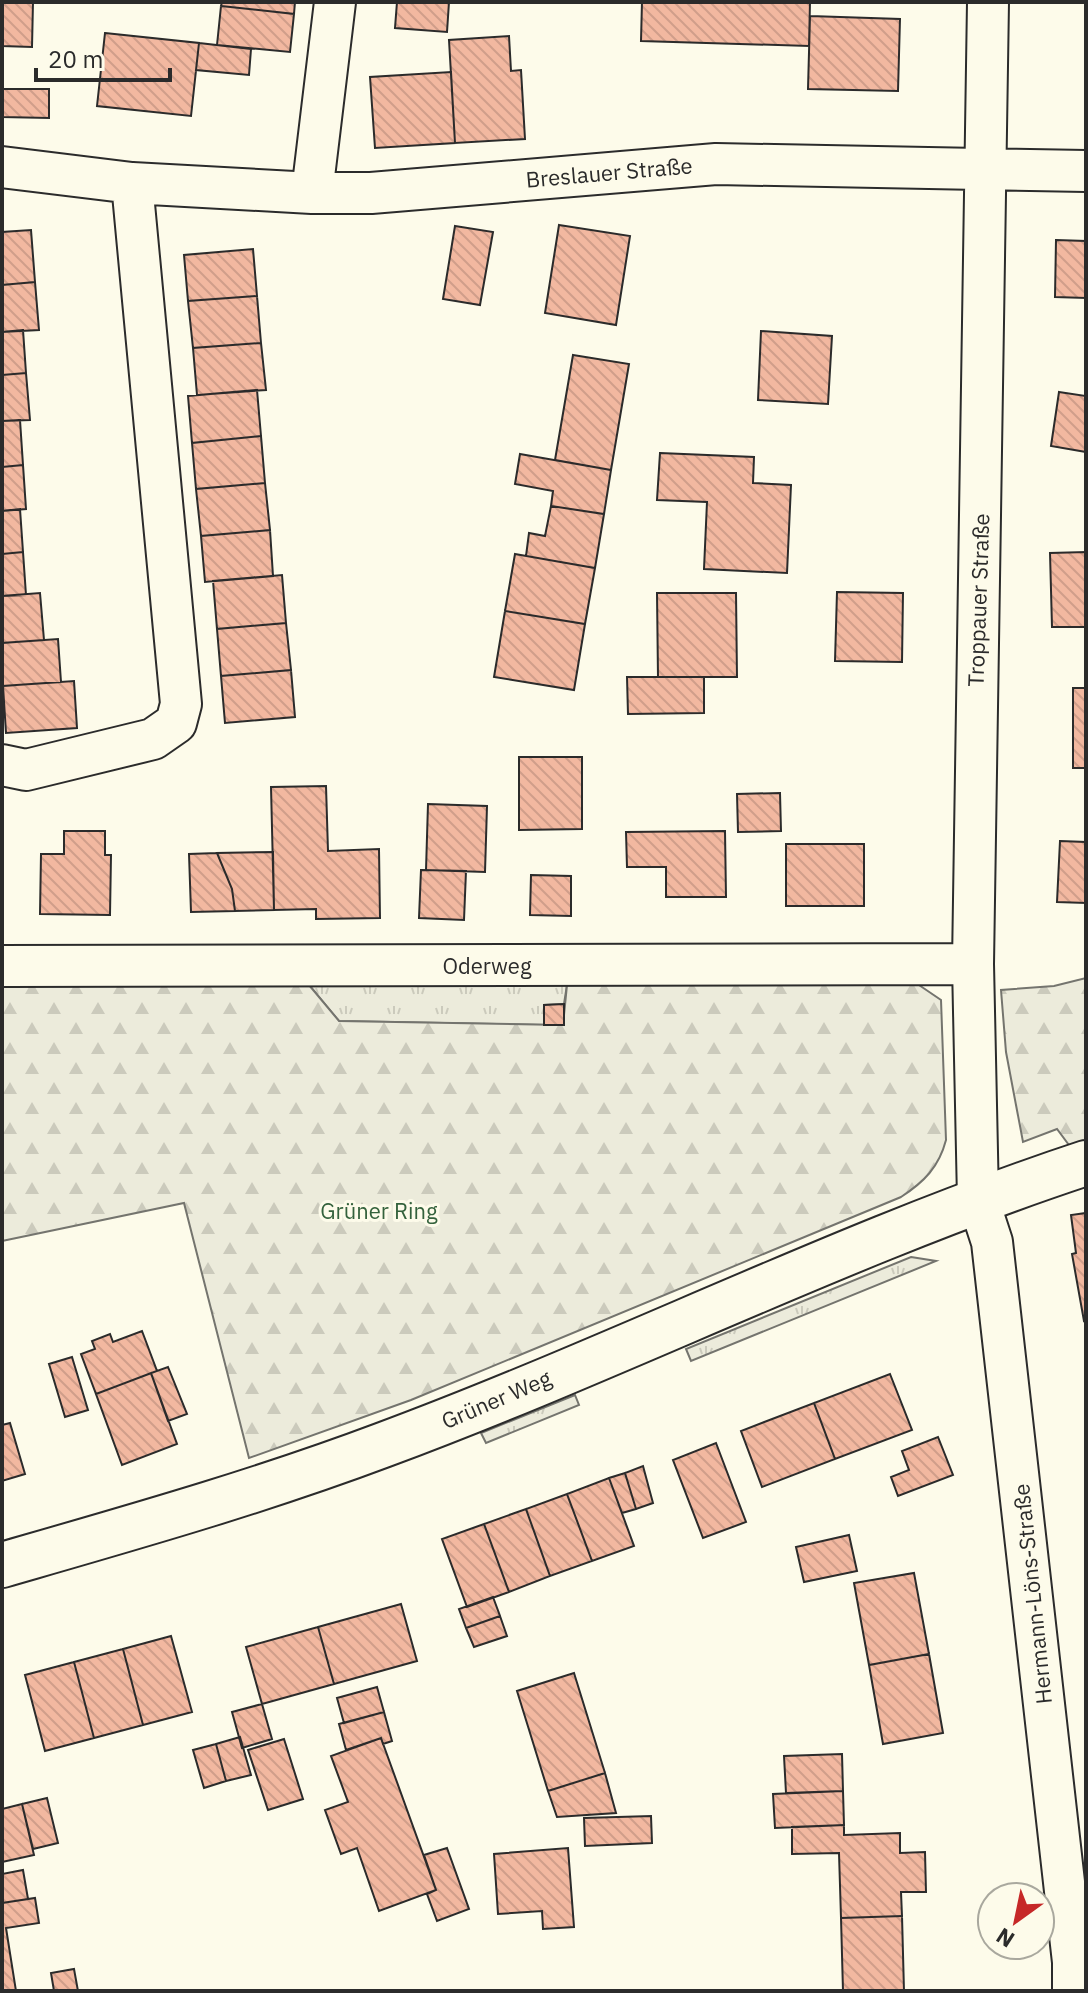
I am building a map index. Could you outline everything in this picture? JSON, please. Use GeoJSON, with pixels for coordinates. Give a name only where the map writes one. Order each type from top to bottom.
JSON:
{"type":"FeatureCollection","features":[{"type":"Feature","properties":{"kind":"street"},"geometry":{"type":"LineString","coordinates":[[312,193],[335,2]]}},
{"type":"Feature","properties":{"kind":"street","name":"Troppauer Straße"},"geometry":{"type":"LineString","coordinates":[[978,1199],[973,964],[974,694],[981,581],[988,2]]}},
{"type":"Feature","properties":{"kind":"street","name":"Breslauer Straße"},"geometry":{"type":"LineString","coordinates":[[2,167],[132,183],[312,193],[371,193],[716,164],[1086,171]]}},
{"type":"Feature","properties":{"kind":"street"},"geometry":{"type":"LineString","coordinates":[[2,765],[26,770],[153,739],[176,723],[181,704],[132,183]]}},
{"type":"Feature","properties":{"kind":"street","name":"Oderweg"},"geometry":{"type":"LineString","coordinates":[[2,966],[973,964]]}},
{"type":"Feature","properties":{"kind":"street","name":"Grüner Weg"},"geometry":{"type":"LineString","coordinates":[[2,1565],[178,1515],[384,1445],[978,1199],[1086,1163]]}},
{"type":"Feature","properties":{"kind":"street","name":"Hermann-Löns-Straße"},"geometry":{"type":"LineString","coordinates":[[978,1199],[992,1242],[1073,1962],[1073,1991]]}},
{"type":"Feature","properties":{"kind":"green space"},"geometry":{"type":"Polygon","coordinates":[[[1086,978],[1086,1168],[1057,1129],[1023,1142],[1006,1052],[1001,990],[1054,986],[1086,978]]]}},
{"type":"Feature","properties":{"kind":"green space","name":"Grüner Ring"},"geometry":{"type":"Polygon","coordinates":[[[916,983],[941,1000],[946,1140],[935,1166],[901,1197],[411,1400],[249,1458],[184,1203],[2,1241],[2,986],[309,985],[339,1021],[563,1025],[567,985],[916,983]]]}},
{"type":"Feature","properties":{"kind":"green space"},"geometry":{"type":"Polygon","coordinates":[[[309,985],[567,985],[564,1004],[544,1005],[544,1025],[339,1021],[309,985]]]}},
{"type":"Feature","properties":{"kind":"green space"},"geometry":{"type":"Polygon","coordinates":[[[911,1257],[936,1261],[691,1361],[686,1349],[911,1257]]]}},
{"type":"Feature","properties":{"kind":"green space"},"geometry":{"type":"Polygon","coordinates":[[[575,1395],[579,1405],[486,1443],[481,1433],[575,1395]]]}},
{"type":"Feature","properties":{"kind":"building"},"geometry":{"type":"Polygon","coordinates":[[[2,2],[33,2],[32,47],[2,46],[2,2]]]}},
{"type":"Feature","properties":{"kind":"building"},"geometry":{"type":"Polygon","coordinates":[[[222,2],[295,2],[294,14],[221,6],[222,2]]]}},
{"type":"Feature","properties":{"kind":"building"},"geometry":{"type":"Polygon","coordinates":[[[397,2],[449,2],[447,32],[395,28],[397,2]]]}},
{"type":"Feature","properties":{"kind":"building"},"geometry":{"type":"Polygon","coordinates":[[[642,2],[810,2],[809,46],[641,41],[642,2]]]}},
{"type":"Feature","properties":{"kind":"building"},"geometry":{"type":"Polygon","coordinates":[[[221,6],[294,14],[290,52],[217,45],[221,6]]]}},
{"type":"Feature","properties":{"kind":"building"},"geometry":{"type":"Polygon","coordinates":[[[810,16],[900,19],[898,91],[808,89],[810,16]]]}},
{"type":"Feature","properties":{"kind":"building"},"geometry":{"type":"Polygon","coordinates":[[[105,33],[199,43],[191,116],[97,106],[105,33]]]}},
{"type":"Feature","properties":{"kind":"building"},"geometry":{"type":"Polygon","coordinates":[[[509,36],[511,71],[521,70],[525,139],[455,143],[449,40],[509,36]]]}},
{"type":"Feature","properties":{"kind":"building"},"geometry":{"type":"Polygon","coordinates":[[[199,43],[251,49],[249,75],[196,70],[199,43]]]}},
{"type":"Feature","properties":{"kind":"building"},"geometry":{"type":"Polygon","coordinates":[[[451,72],[455,143],[375,148],[370,77],[451,72]]]}},
{"type":"Feature","properties":{"kind":"building"},"geometry":{"type":"Polygon","coordinates":[[[2,89],[49,89],[49,118],[2,117],[2,89]]]}},
{"type":"Feature","properties":{"kind":"building"},"geometry":{"type":"Polygon","coordinates":[[[559,225],[630,236],[616,325],[545,313],[559,225]]]}},
{"type":"Feature","properties":{"kind":"building"},"geometry":{"type":"Polygon","coordinates":[[[455,226],[493,232],[480,305],[443,299],[455,226]]]}},
{"type":"Feature","properties":{"kind":"building"},"geometry":{"type":"Polygon","coordinates":[[[31,230],[35,282],[2,285],[2,232],[31,230]]]}},
{"type":"Feature","properties":{"kind":"building"},"geometry":{"type":"Polygon","coordinates":[[[1056,240],[1086,241],[1086,298],[1055,297],[1056,240]]]}},
{"type":"Feature","properties":{"kind":"building"},"geometry":{"type":"Polygon","coordinates":[[[253,249],[257,296],[188,301],[184,255],[253,249]]]}},
{"type":"Feature","properties":{"kind":"building"},"geometry":{"type":"Polygon","coordinates":[[[35,282],[39,330],[2,332],[2,285],[35,282]]]}},
{"type":"Feature","properties":{"kind":"building"},"geometry":{"type":"Polygon","coordinates":[[[257,296],[261,343],[193,348],[188,301],[257,296]]]}},
{"type":"Feature","properties":{"kind":"building"},"geometry":{"type":"Polygon","coordinates":[[[23,330],[26,373],[2,375],[2,332],[23,330]]]}},
{"type":"Feature","properties":{"kind":"building"},"geometry":{"type":"Polygon","coordinates":[[[761,331],[832,336],[828,404],[758,400],[761,331]]]}},
{"type":"Feature","properties":{"kind":"building"},"geometry":{"type":"Polygon","coordinates":[[[261,343],[266,390],[197,395],[193,348],[261,343]]]}},
{"type":"Feature","properties":{"kind":"building"},"geometry":{"type":"Polygon","coordinates":[[[573,355],[629,364],[611,470],[555,460],[573,355]]]}},
{"type":"Feature","properties":{"kind":"building"},"geometry":{"type":"Polygon","coordinates":[[[26,373],[30,420],[2,421],[2,375],[26,373]]]}},
{"type":"Feature","properties":{"kind":"building"},"geometry":{"type":"Polygon","coordinates":[[[257,390],[261,436],[192,443],[188,396],[257,390]]]}},
{"type":"Feature","properties":{"kind":"building"},"geometry":{"type":"Polygon","coordinates":[[[1059,392],[1086,396],[1086,452],[1051,446],[1059,392]]]}},
{"type":"Feature","properties":{"kind":"building"},"geometry":{"type":"Polygon","coordinates":[[[20,420],[23,465],[2,467],[2,421],[20,420]]]}},
{"type":"Feature","properties":{"kind":"building"},"geometry":{"type":"Polygon","coordinates":[[[261,436],[265,483],[196,489],[192,443],[261,436]]]}},
{"type":"Feature","properties":{"kind":"building"},"geometry":{"type":"Polygon","coordinates":[[[660,453],[754,457],[753,483],[791,485],[787,573],[704,569],[707,502],[657,500],[660,453]]]}},
{"type":"Feature","properties":{"kind":"building"},"geometry":{"type":"Polygon","coordinates":[[[520,454],[611,470],[604,514],[551,506],[553,491],[515,484],[520,454]]]}},
{"type":"Feature","properties":{"kind":"building"},"geometry":{"type":"Polygon","coordinates":[[[23,465],[26,509],[2,511],[2,467],[23,465]]]}},
{"type":"Feature","properties":{"kind":"building"},"geometry":{"type":"Polygon","coordinates":[[[265,483],[270,530],[201,536],[196,489],[265,483]]]}},
{"type":"Feature","properties":{"kind":"building"},"geometry":{"type":"Polygon","coordinates":[[[551,506],[604,514],[595,568],[526,556],[529,533],[545,536],[551,506]]]}},
{"type":"Feature","properties":{"kind":"building"},"geometry":{"type":"Polygon","coordinates":[[[20,509],[23,552],[2,554],[2,511],[20,509]]]}},
{"type":"Feature","properties":{"kind":"building"},"geometry":{"type":"Polygon","coordinates":[[[270,530],[273,576],[205,582],[201,536],[270,530]]]}},
{"type":"Feature","properties":{"kind":"building"},"geometry":{"type":"Polygon","coordinates":[[[23,552],[26,595],[2,596],[2,554],[23,552]]]}},
{"type":"Feature","properties":{"kind":"building"},"geometry":{"type":"Polygon","coordinates":[[[1086,552],[1086,627],[1052,627],[1050,553],[1086,552]]]}},
{"type":"Feature","properties":{"kind":"building"},"geometry":{"type":"Polygon","coordinates":[[[515,554],[595,568],[585,624],[505,611],[515,554]]]}},
{"type":"Feature","properties":{"kind":"building"},"geometry":{"type":"Polygon","coordinates":[[[282,575],[286,623],[217,629],[213,581],[282,575]]]}},
{"type":"Feature","properties":{"kind":"building"},"geometry":{"type":"Polygon","coordinates":[[[837,592],[903,593],[902,662],[835,661],[837,592]]]}},
{"type":"Feature","properties":{"kind":"building"},"geometry":{"type":"Polygon","coordinates":[[[40,593],[44,640],[2,643],[2,596],[40,593]]]}},
{"type":"Feature","properties":{"kind":"building"},"geometry":{"type":"Polygon","coordinates":[[[657,593],[736,593],[737,677],[658,677],[657,593]]]}},
{"type":"Feature","properties":{"kind":"building"},"geometry":{"type":"Polygon","coordinates":[[[505,611],[585,624],[574,690],[494,677],[505,611]]]}},
{"type":"Feature","properties":{"kind":"building"},"geometry":{"type":"Polygon","coordinates":[[[286,623],[291,670],[221,676],[217,629],[286,623]]]}},
{"type":"Feature","properties":{"kind":"building"},"geometry":{"type":"Polygon","coordinates":[[[58,639],[61,682],[2,686],[2,643],[58,639]]]}},
{"type":"Feature","properties":{"kind":"building"},"geometry":{"type":"Polygon","coordinates":[[[291,670],[295,717],[225,723],[221,676],[291,670]]]}},
{"type":"Feature","properties":{"kind":"building"},"geometry":{"type":"Polygon","coordinates":[[[627,677],[704,677],[704,713],[628,714],[627,677]]]}},
{"type":"Feature","properties":{"kind":"building"},"geometry":{"type":"Polygon","coordinates":[[[74,681],[77,728],[6,733],[3,686],[74,681]]]}},
{"type":"Feature","properties":{"kind":"building"},"geometry":{"type":"Polygon","coordinates":[[[1073,688],[1086,688],[1086,768],[1073,768],[1073,688]]]}},
{"type":"Feature","properties":{"kind":"building"},"geometry":{"type":"Polygon","coordinates":[[[519,757],[582,757],[582,829],[519,830],[519,757]]]}},
{"type":"Feature","properties":{"kind":"building"},"geometry":{"type":"Polygon","coordinates":[[[326,786],[328,851],[379,849],[380,918],[316,919],[316,909],[274,910],[271,787],[326,786]]]}},
{"type":"Feature","properties":{"kind":"building"},"geometry":{"type":"Polygon","coordinates":[[[780,793],[781,831],[738,832],[737,794],[780,793]]]}},
{"type":"Feature","properties":{"kind":"building"},"geometry":{"type":"Polygon","coordinates":[[[428,804],[487,806],[485,872],[426,870],[428,804]]]}},
{"type":"Feature","properties":{"kind":"building"},"geometry":{"type":"Polygon","coordinates":[[[64,831],[105,831],[105,855],[111,855],[110,915],[40,914],[41,854],[64,854],[64,831]]]}},
{"type":"Feature","properties":{"kind":"building"},"geometry":{"type":"Polygon","coordinates":[[[725,831],[726,897],[666,897],[666,867],[627,867],[626,832],[725,831]]]}},
{"type":"Feature","properties":{"kind":"building"},"geometry":{"type":"Polygon","coordinates":[[[1060,841],[1086,842],[1086,903],[1057,902],[1060,841]]]}},
{"type":"Feature","properties":{"kind":"building"},"geometry":{"type":"Polygon","coordinates":[[[786,844],[864,844],[864,906],[786,906],[786,844]]]}},
{"type":"Feature","properties":{"kind":"building"},"geometry":{"type":"Polygon","coordinates":[[[273,852],[274,910],[235,911],[232,889],[217,853],[273,852]]]}},
{"type":"Feature","properties":{"kind":"building"},"geometry":{"type":"Polygon","coordinates":[[[217,853],[232,889],[235,911],[191,912],[189,854],[217,853]]]}},
{"type":"Feature","properties":{"kind":"building"},"geometry":{"type":"Polygon","coordinates":[[[421,870],[466,871],[464,920],[419,918],[421,870]]]}},
{"type":"Feature","properties":{"kind":"building"},"geometry":{"type":"Polygon","coordinates":[[[531,875],[571,876],[571,916],[530,915],[531,875]]]}},
{"type":"Feature","properties":{"kind":"building"},"geometry":{"type":"Polygon","coordinates":[[[564,1004],[564,1025],[544,1025],[544,1005],[564,1004]]]}},
{"type":"Feature","properties":{"kind":"building"},"geometry":{"type":"Polygon","coordinates":[[[1086,1213],[1084,1321],[1072,1254],[1076,1253],[1071,1215],[1086,1213]]]}},
{"type":"Feature","properties":{"kind":"building"},"geometry":{"type":"Polygon","coordinates":[[[142,1331],[157,1371],[96,1394],[81,1354],[95,1349],[92,1341],[110,1334],[113,1342],[142,1331]]]}},
{"type":"Feature","properties":{"kind":"building"},"geometry":{"type":"Polygon","coordinates":[[[72,1357],[88,1410],[65,1417],[49,1364],[72,1357]]]}},
{"type":"Feature","properties":{"kind":"building"},"geometry":{"type":"Polygon","coordinates":[[[168,1367],[187,1414],[168,1421],[151,1373],[168,1367]]]}},
{"type":"Feature","properties":{"kind":"building"},"geometry":{"type":"Polygon","coordinates":[[[151,1373],[177,1444],[122,1465],[96,1394],[151,1373]]]}},
{"type":"Feature","properties":{"kind":"building"},"geometry":{"type":"Polygon","coordinates":[[[890,1374],[912,1430],[835,1459],[814,1403],[890,1374]]]}},
{"type":"Feature","properties":{"kind":"building"},"geometry":{"type":"Polygon","coordinates":[[[814,1403],[835,1459],[762,1487],[741,1431],[814,1403]]]}},
{"type":"Feature","properties":{"kind":"building"},"geometry":{"type":"Polygon","coordinates":[[[10,1423],[25,1474],[2,1481],[2,1425],[10,1423]]]}},
{"type":"Feature","properties":{"kind":"building"},"geometry":{"type":"Polygon","coordinates":[[[938,1437],[953,1475],[898,1496],[891,1477],[909,1470],[902,1451],[938,1437]]]}},
{"type":"Feature","properties":{"kind":"building"},"geometry":{"type":"Polygon","coordinates":[[[716,1443],[746,1522],[703,1538],[673,1460],[716,1443]]]}},
{"type":"Feature","properties":{"kind":"building"},"geometry":{"type":"Polygon","coordinates":[[[643,1466],[653,1503],[636,1509],[625,1473],[643,1466]]]}},
{"type":"Feature","properties":{"kind":"building"},"geometry":{"type":"Polygon","coordinates":[[[625,1473],[636,1509],[622,1513],[609,1478],[625,1473]]]}},
{"type":"Feature","properties":{"kind":"building"},"geometry":{"type":"Polygon","coordinates":[[[609,1478],[634,1546],[592,1561],[567,1494],[609,1478]]]}},
{"type":"Feature","properties":{"kind":"building"},"geometry":{"type":"Polygon","coordinates":[[[567,1494],[592,1561],[550,1576],[526,1509],[567,1494]]]}},
{"type":"Feature","properties":{"kind":"building"},"geometry":{"type":"Polygon","coordinates":[[[526,1509],[550,1576],[509,1592],[484,1524],[526,1509]]]}},
{"type":"Feature","properties":{"kind":"building"},"geometry":{"type":"Polygon","coordinates":[[[484,1524],[509,1592],[467,1607],[442,1539],[484,1524]]]}},
{"type":"Feature","properties":{"kind":"building"},"geometry":{"type":"Polygon","coordinates":[[[849,1535],[857,1571],[804,1582],[796,1547],[849,1535]]]}},
{"type":"Feature","properties":{"kind":"building"},"geometry":{"type":"Polygon","coordinates":[[[914,1573],[929,1654],[869,1665],[854,1583],[914,1573]]]}},
{"type":"Feature","properties":{"kind":"building"},"geometry":{"type":"Polygon","coordinates":[[[493,1597],[500,1616],[466,1628],[459,1609],[493,1597]]]}},
{"type":"Feature","properties":{"kind":"building"},"geometry":{"type":"Polygon","coordinates":[[[401,1604],[417,1661],[334,1684],[318,1627],[401,1604]]]}},
{"type":"Feature","properties":{"kind":"building"},"geometry":{"type":"Polygon","coordinates":[[[500,1616],[507,1636],[474,1647],[466,1628],[500,1616]]]}},
{"type":"Feature","properties":{"kind":"building"},"geometry":{"type":"Polygon","coordinates":[[[318,1627],[334,1684],[262,1704],[246,1647],[318,1627]]]}},
{"type":"Feature","properties":{"kind":"building"},"geometry":{"type":"Polygon","coordinates":[[[171,1636],[192,1712],[143,1725],[123,1649],[171,1636]]]}},
{"type":"Feature","properties":{"kind":"building"},"geometry":{"type":"Polygon","coordinates":[[[123,1649],[143,1725],[94,1738],[74,1662],[123,1649]]]}},
{"type":"Feature","properties":{"kind":"building"},"geometry":{"type":"Polygon","coordinates":[[[929,1654],[943,1733],[883,1744],[869,1665],[929,1654]]]}},
{"type":"Feature","properties":{"kind":"building"},"geometry":{"type":"Polygon","coordinates":[[[74,1662],[94,1738],[45,1751],[25,1675],[74,1662]]]}},
{"type":"Feature","properties":{"kind":"building"},"geometry":{"type":"Polygon","coordinates":[[[574,1673],[605,1773],[548,1791],[517,1691],[574,1673]]]}},
{"type":"Feature","properties":{"kind":"building"},"geometry":{"type":"Polygon","coordinates":[[[377,1687],[384,1712],[344,1723],[337,1698],[377,1687]]]}},
{"type":"Feature","properties":{"kind":"building"},"geometry":{"type":"Polygon","coordinates":[[[262,1704],[272,1739],[242,1748],[232,1712],[262,1704]]]}},
{"type":"Feature","properties":{"kind":"building"},"geometry":{"type":"Polygon","coordinates":[[[384,1712],[392,1741],[383,1744],[381,1738],[346,1750],[339,1724],[384,1712]]]}},
{"type":"Feature","properties":{"kind":"building"},"geometry":{"type":"Polygon","coordinates":[[[240,1737],[251,1775],[226,1781],[216,1744],[240,1737]]]}},
{"type":"Feature","properties":{"kind":"building"},"geometry":{"type":"Polygon","coordinates":[[[381,1738],[436,1890],[379,1911],[357,1848],[341,1854],[325,1810],[348,1802],[331,1756],[381,1738]]]}},
{"type":"Feature","properties":{"kind":"building"},"geometry":{"type":"Polygon","coordinates":[[[284,1739],[303,1799],[268,1810],[248,1750],[284,1739]]]}},
{"type":"Feature","properties":{"kind":"building"},"geometry":{"type":"Polygon","coordinates":[[[216,1744],[226,1781],[204,1788],[193,1750],[216,1744]]]}},
{"type":"Feature","properties":{"kind":"building"},"geometry":{"type":"Polygon","coordinates":[[[842,1754],[843,1791],[786,1793],[784,1756],[842,1754]]]}},
{"type":"Feature","properties":{"kind":"building"},"geometry":{"type":"Polygon","coordinates":[[[605,1773],[616,1813],[557,1817],[548,1791],[605,1773]]]}},
{"type":"Feature","properties":{"kind":"building"},"geometry":{"type":"Polygon","coordinates":[[[843,1791],[844,1825],[775,1828],[773,1794],[843,1791]]]}},
{"type":"Feature","properties":{"kind":"building"},"geometry":{"type":"Polygon","coordinates":[[[47,1798],[58,1843],[33,1849],[22,1804],[47,1798]]]}},
{"type":"Feature","properties":{"kind":"building"},"geometry":{"type":"Polygon","coordinates":[[[22,1804],[34,1855],[2,1862],[2,1809],[22,1804]]]}},
{"type":"Feature","properties":{"kind":"building"},"geometry":{"type":"Polygon","coordinates":[[[651,1816],[652,1843],[585,1846],[584,1818],[651,1816]]]}},
{"type":"Feature","properties":{"kind":"building"},"geometry":{"type":"Polygon","coordinates":[[[844,1825],[844,1835],[900,1833],[900,1853],[925,1852],[926,1892],[901,1892],[902,1916],[841,1918],[839,1853],[792,1854],[792,1827],[844,1825]]]}},
{"type":"Feature","properties":{"kind":"building"},"geometry":{"type":"Polygon","coordinates":[[[447,1848],[469,1909],[437,1921],[427,1894],[436,1890],[424,1855],[447,1848]]]}},
{"type":"Feature","properties":{"kind":"building"},"geometry":{"type":"Polygon","coordinates":[[[568,1848],[574,1927],[543,1929],[542,1911],[498,1914],[494,1854],[568,1848]]]}},
{"type":"Feature","properties":{"kind":"building"},"geometry":{"type":"Polygon","coordinates":[[[23,1870],[28,1899],[2,1903],[2,1874],[23,1870]]]}},
{"type":"Feature","properties":{"kind":"building"},"geometry":{"type":"Polygon","coordinates":[[[35,1898],[39,1923],[6,1928],[16,1991],[2,1991],[2,1903],[35,1898]]]}},
{"type":"Feature","properties":{"kind":"building"},"geometry":{"type":"Polygon","coordinates":[[[902,1916],[904,1991],[843,1991],[841,1918],[902,1916]]]}},
{"type":"Feature","properties":{"kind":"building"},"geometry":{"type":"Polygon","coordinates":[[[74,1969],[78,1991],[54,1991],[51,1973],[74,1969]]]}}]}
